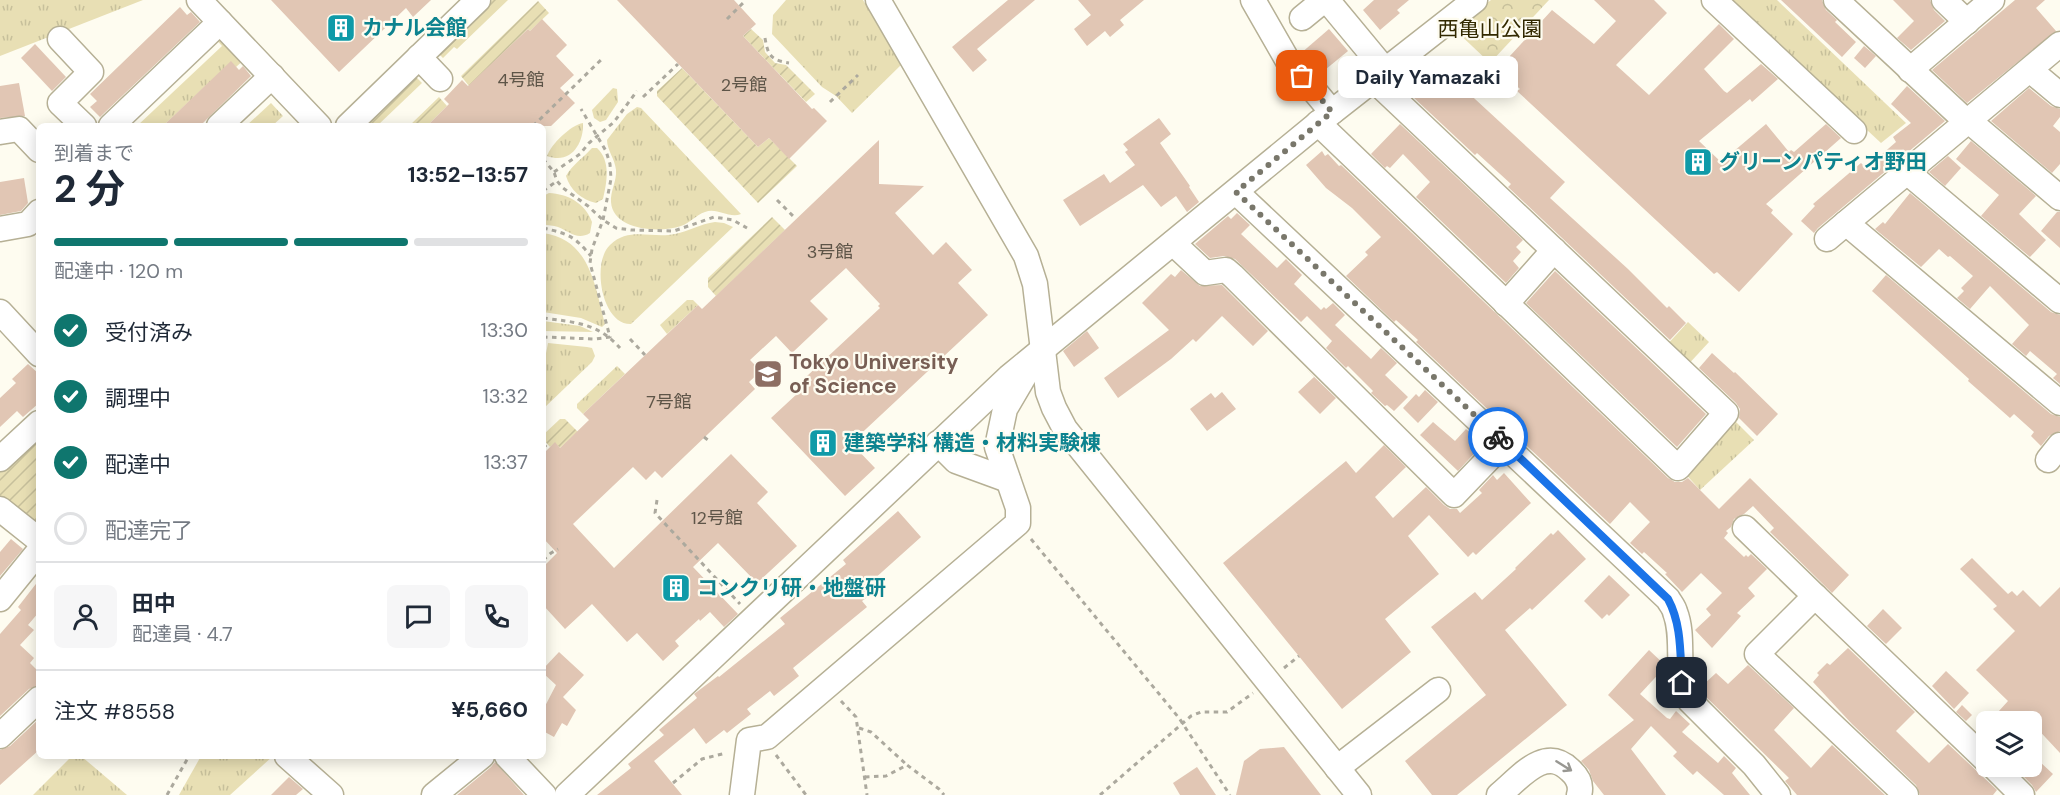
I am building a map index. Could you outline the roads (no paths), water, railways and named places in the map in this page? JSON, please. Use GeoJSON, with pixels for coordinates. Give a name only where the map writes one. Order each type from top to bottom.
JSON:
{"type":"FeatureCollection","features":[{"type":"Feature","properties":{"kind":"street"},"geometry":{"type":"LineString","coordinates":[[199,0],[316,123]]}},
{"type":"Feature","properties":{"kind":"street"},"geometry":{"type":"LineString","coordinates":[[351,123],[478,0]]}},
{"type":"Feature","properties":{"kind":"street"},"geometry":{"type":"LineString","coordinates":[[878,0],[1026,256],[1035,284],[1048,392],[1065,429],[1359,795]]}},
{"type":"Feature","properties":{"kind":"street"},"geometry":{"type":"LineString","coordinates":[[1253,0],[1292,68],[1302,76],[1325,118],[1506,304],[1678,468],[1726,413],[1554,250],[1379,75],[1325,0],[1302,18]]}},
{"type":"Feature","properties":{"kind":"street"},"geometry":{"type":"LineString","coordinates":[[567,795],[1009,377],[1325,118],[1475,0]]}},
{"type":"Feature","properties":{"kind":"street"},"geometry":{"type":"LineString","coordinates":[[1714,0],[1854,131]]}},
{"type":"Feature","properties":{"kind":"street"},"geometry":{"type":"LineString","coordinates":[[1836,0],[1968,122],[2060,198]]}},
{"type":"Feature","properties":{"kind":"street"},"geometry":{"type":"LineString","coordinates":[[1944,0],[1967,22]]}},
{"type":"Feature","properties":{"kind":"street"},"geometry":{"type":"LineString","coordinates":[[1910,70],[1992,0]]}},
{"type":"Feature","properties":{"kind":"street"},"geometry":{"type":"LineString","coordinates":[[114,123],[220,22]]}},
{"type":"Feature","properties":{"kind":"street"},"geometry":{"type":"LineString","coordinates":[[60,39],[91,72],[60,103],[81,123]]}},
{"type":"Feature","properties":{"kind":"street"},"geometry":{"type":"LineString","coordinates":[[1827,239],[2060,44]]}},
{"type":"Feature","properties":{"kind":"street"},"geometry":{"type":"LineString","coordinates":[[419,57],[441,79]]}},
{"type":"Feature","properties":{"kind":"street"},"geometry":{"type":"LineString","coordinates":[[2030,70],[2060,96]]}},
{"type":"Feature","properties":{"kind":"street"},"geometry":{"type":"LineString","coordinates":[[222,123],[272,76]]}},
{"type":"Feature","properties":{"kind":"street"},"geometry":{"type":"LineString","coordinates":[[0,132],[19,129],[36,147]]}},
{"type":"Feature","properties":{"kind":"street"},"geometry":{"type":"LineString","coordinates":[[1906,172],[2060,301]]}},
{"type":"Feature","properties":{"kind":"street"},"geometry":{"type":"LineString","coordinates":[[1236,192],[1668,599],[1675,612],[1678,626],[1682,683],[1685,693],[1690,701],[1754,765],[1778,795]]}},
{"type":"Feature","properties":{"kind":"street"},"geometry":{"type":"LineString","coordinates":[[0,229],[28,224],[36,215]]}},
{"type":"Feature","properties":{"kind":"street"},"geometry":{"type":"LineString","coordinates":[[1846,223],[2060,403]]}},
{"type":"Feature","properties":{"kind":"street"},"geometry":{"type":"LineString","coordinates":[[1173,243],[1205,273],[1226,270],[1233,276],[1454,495],[1504,443]]}},
{"type":"Feature","properties":{"kind":"street"},"geometry":{"type":"LineString","coordinates":[[1506,304],[1554,250]]}},
{"type":"Feature","properties":{"kind":"street"},"geometry":{"type":"LineString","coordinates":[[0,312],[36,351]]}},
{"type":"Feature","properties":{"kind":"street"},"geometry":{"type":"LineString","coordinates":[[742,795],[758,739],[827,687],[1018,524],[1018,508],[997,447],[1005,409],[1025,375]]}},
{"type":"Feature","properties":{"kind":"street"},"geometry":{"type":"LineString","coordinates":[[0,459],[36,426]]}},
{"type":"Feature","properties":{"kind":"street"},"geometry":{"type":"LineString","coordinates":[[938,443],[956,461],[1008,480]]}},
{"type":"Feature","properties":{"kind":"street"},"geometry":{"type":"LineString","coordinates":[[0,509],[36,538]]}},
{"type":"Feature","properties":{"kind":"street"},"geometry":{"type":"LineString","coordinates":[[1745,528],[1976,750]]}},
{"type":"Feature","properties":{"kind":"street"},"geometry":{"type":"LineString","coordinates":[[0,599],[36,555]]}},
{"type":"Feature","properties":{"kind":"street"},"geometry":{"type":"LineString","coordinates":[[1815,596],[1757,654],[1906,795]]}},
{"type":"Feature","properties":{"kind":"street"},"geometry":{"type":"LineString","coordinates":[[1337,768],[1438,690]]}},
{"type":"Feature","properties":{"kind":"street"},"geometry":{"type":"LineString","coordinates":[[0,736],[36,702]]}},
{"type":"Feature","properties":{"kind":"street"},"geometry":{"type":"LineString","coordinates":[[289,759],[331,795]]}},
{"type":"Feature","properties":{"kind":"street"},"geometry":{"type":"LineString","coordinates":[[434,795],[478,759]]}},
{"type":"Feature","properties":{"kind":"street"},"geometry":{"type":"LineString","coordinates":[[510,759],[544,795]]}},
{"type":"Feature","properties":{"kind":"street"},"geometry":{"type":"LineString","coordinates":[[1499,795],[1539,762],[1552,760],[1564,764],[1578,777],[1579,795]]}},
{"type":"Feature","properties":{"kind":"street"},"geometry":{"type":"LineString","coordinates":[[2004,777],[2022,795]]}},
{"type":"Feature","properties":{"kind":"place","name":"カナル会館"},"geometry":{"type":"Point","coordinates":[341,28]}},
{"type":"Feature","properties":{"kind":"place","name":"Daily Yamazaki"},"geometry":{"type":"Point","coordinates":[1302,76]}},
{"type":"Feature","properties":{"kind":"place","name":"グリーンパティオ野田"},"geometry":{"type":"Point","coordinates":[1698,162]}},
{"type":"Feature","properties":{"kind":"place","name":"Tokyo University of Science"},"geometry":{"type":"Point","coordinates":[768,374]}},
{"type":"Feature","properties":{"kind":"place","name":"建築学科 構造・材料実験棟"},"geometry":{"type":"Point","coordinates":[823,443]}},
{"type":"Feature","properties":{"kind":"place","name":"コンクリ研・地盤研"},"geometry":{"type":"Point","coordinates":[676,588]}},
{"type":"Feature","properties":{"kind":"park label","name":"西亀山公園"},"geometry":{"type":"Point","coordinates":[1490,29]}}]}
